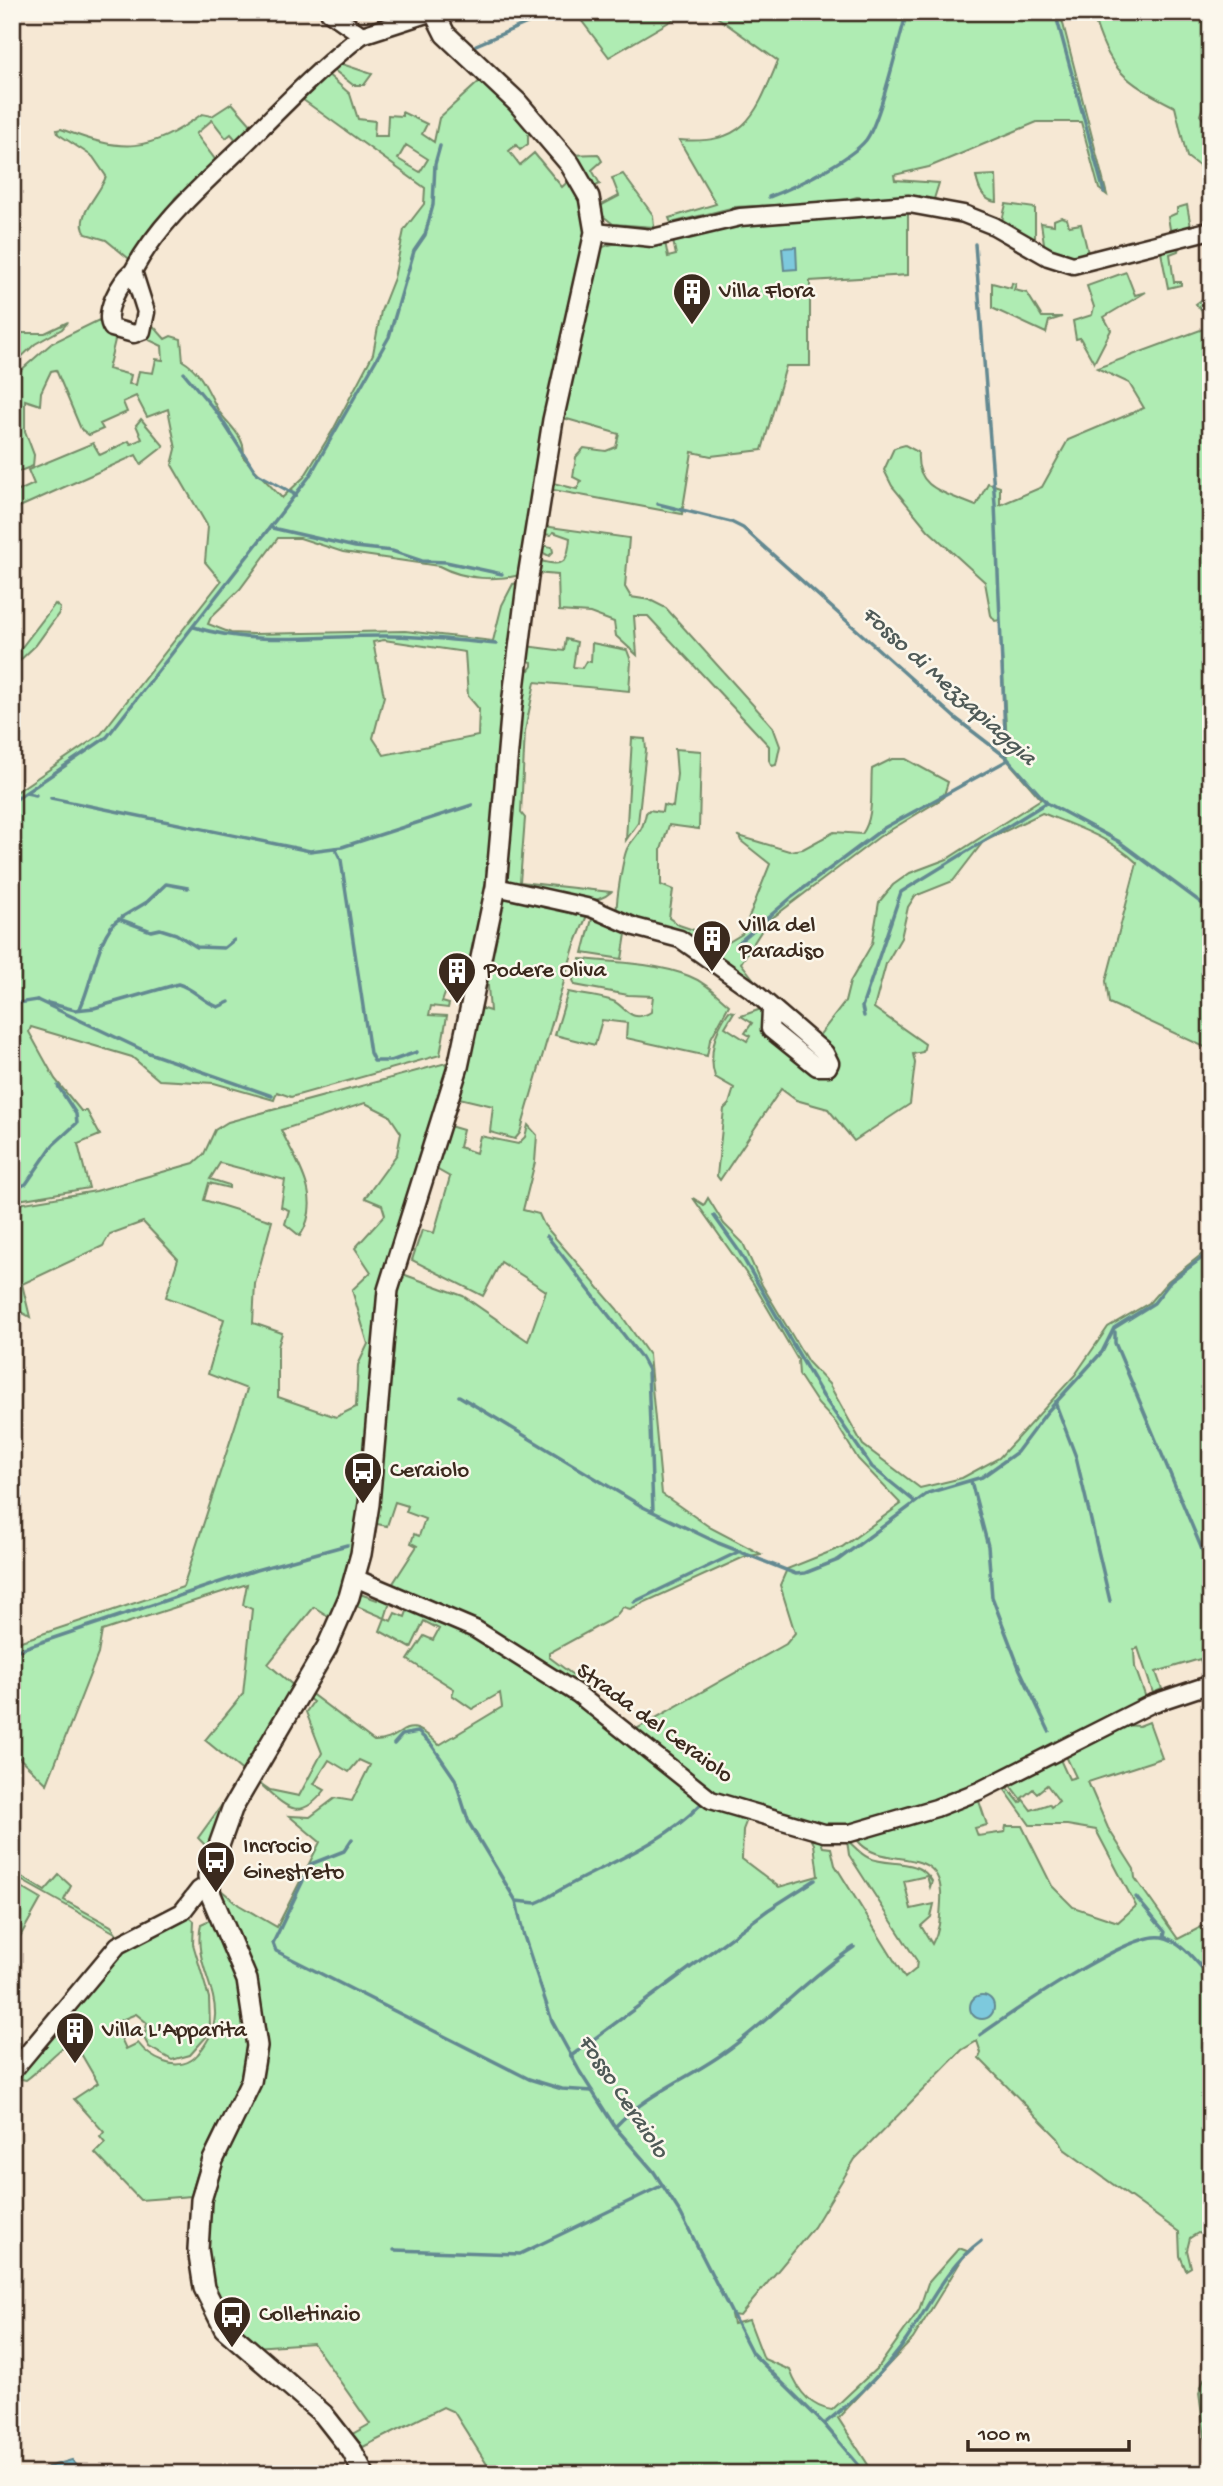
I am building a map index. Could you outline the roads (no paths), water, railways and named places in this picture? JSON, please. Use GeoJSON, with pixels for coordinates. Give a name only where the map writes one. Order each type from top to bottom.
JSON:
{"type":"FeatureCollection","features":[{"type":"Feature","properties":{"kind":"main road"},"geometry":{"type":"LineString","coordinates":[[364,2474],[352,2451],[323,2414],[224,2328],[204,2288],[198,2249],[201,2200],[221,2143],[251,2082],[257,2046],[252,2003],[242,1964],[208,1884],[209,1865],[232,1810],[327,1647],[355,1578],[369,1504],[388,1290],[458,1067],[496,887],[511,717],[528,577],[553,420],[595,232],[592,207],[570,164],[517,102],[445,34],[434,12]]}},
{"type":"Feature","properties":{"kind":"street"},"geometry":{"type":"LineString","coordinates":[[329,12],[362,36]]}},
{"type":"Feature","properties":{"kind":"street"},"geometry":{"type":"LineString","coordinates":[[133,271],[145,247],[183,203],[324,64],[362,36],[434,12]]}},
{"type":"Feature","properties":{"kind":"street"},"geometry":{"type":"LineString","coordinates":[[595,232],[652,237],[740,217],[909,205],[964,214],[994,226],[1048,257],[1073,265],[1211,230]]}},
{"type":"Feature","properties":{"kind":"street"},"geometry":{"type":"LineString","coordinates":[[496,887],[591,908],[635,927],[680,939],[731,973],[772,1010]]}},
{"type":"Feature","properties":{"kind":"street","name":"Strada del Ceraiolo"},"geometry":{"type":"LineString","coordinates":[[355,1578],[475,1629],[578,1694],[711,1800],[824,1833],[850,1833],[936,1808],[979,1791],[1151,1704],[1211,1684]]}},
{"type":"Feature","properties":{"kind":"street"},"geometry":{"type":"LineString","coordinates":[[12,2072],[118,1945],[178,1914],[199,1890],[208,1884]]}},
{"type":"Feature","properties":{"kind":"water"},"geometry":{"type":"Polygon","coordinates":[[[796,247],[797,269],[784,270],[782,248],[796,247]]]}},
{"type":"Feature","properties":{"kind":"water"},"geometry":{"type":"Polygon","coordinates":[[[982,1995],[990,1999],[994,2007],[990,2015],[982,2019],[974,2015],[970,2007],[974,1999],[982,1995]]]}},
{"type":"Feature","properties":{"kind":"water"},"geometry":{"type":"Polygon","coordinates":[[[72,2460],[84,2474],[41,2474],[48,2467],[72,2460]]]}},
{"type":"Feature","properties":{"kind":"waterway"},"geometry":{"type":"LineString","coordinates":[[12,25],[22,12]]}},
{"type":"Feature","properties":{"kind":"waterway"},"geometry":{"type":"LineString","coordinates":[[250,12],[260,19]]}},
{"type":"Feature","properties":{"kind":"waterway"},"geometry":{"type":"LineString","coordinates":[[476,45],[553,12]]}},
{"type":"Feature","properties":{"kind":"waterway"},"geometry":{"type":"LineString","coordinates":[[769,197],[835,164],[866,140],[883,98],[907,12]]}},
{"type":"Feature","properties":{"kind":"waterway"},"geometry":{"type":"LineString","coordinates":[[1055,12],[1104,192]]}},
{"type":"Feature","properties":{"kind":"waterway"},"geometry":{"type":"LineString","coordinates":[[12,802],[107,737],[309,477],[389,337],[414,251],[425,235],[433,205],[435,164],[440,146]]}},
{"type":"Feature","properties":{"kind":"waterway"},"geometry":{"type":"LineString","coordinates":[[975,244],[995,504],[1006,757]]}},
{"type":"Feature","properties":{"kind":"waterway"},"geometry":{"type":"LineString","coordinates":[[184,373],[218,414],[256,473],[296,495]]}},
{"type":"Feature","properties":{"kind":"waterway","name":"Fosso di Mezzapiaggia"},"geometry":{"type":"LineString","coordinates":[[658,504],[731,522],[743,528],[954,717],[1006,757],[1047,803],[1118,841],[1211,910]]}},
{"type":"Feature","properties":{"kind":"waterway"},"geometry":{"type":"LineString","coordinates":[[272,528],[355,547],[392,551],[422,561],[446,562],[502,574]]}},
{"type":"Feature","properties":{"kind":"waterway"},"geometry":{"type":"LineString","coordinates":[[194,627],[242,637],[290,639],[402,636],[496,644]]}},
{"type":"Feature","properties":{"kind":"waterway"},"geometry":{"type":"LineString","coordinates":[[737,944],[792,897],[884,828],[1008,760]]}},
{"type":"Feature","properties":{"kind":"waterway"},"geometry":{"type":"LineString","coordinates":[[26,793],[36,795]]}},
{"type":"Feature","properties":{"kind":"waterway"},"geometry":{"type":"LineString","coordinates":[[51,798],[310,851],[342,847],[472,805]]}},
{"type":"Feature","properties":{"kind":"waterway"},"geometry":{"type":"LineString","coordinates":[[864,1016],[862,1007],[901,892],[1046,803]]}},
{"type":"Feature","properties":{"kind":"waterway"},"geometry":{"type":"LineString","coordinates":[[335,848],[341,860],[370,1053],[374,1061],[391,1061],[417,1052]]}},
{"type":"Feature","properties":{"kind":"waterway"},"geometry":{"type":"LineString","coordinates":[[122,917],[147,902],[166,884],[188,888]]}},
{"type":"Feature","properties":{"kind":"waterway"},"geometry":{"type":"LineString","coordinates":[[80,1008],[106,935],[119,919],[151,931],[160,929],[176,934],[197,947],[224,948],[234,940]]}},
{"type":"Feature","properties":{"kind":"waterway"},"geometry":{"type":"LineString","coordinates":[[48,1003],[75,1010],[94,1008],[178,984],[218,1007],[229,1002]]}},
{"type":"Feature","properties":{"kind":"waterway"},"geometry":{"type":"LineString","coordinates":[[37,1000],[149,1053],[272,1096]]}},
{"type":"Feature","properties":{"kind":"waterway"},"geometry":{"type":"LineString","coordinates":[[12,1004],[37,1000]]}},
{"type":"Feature","properties":{"kind":"waterway"},"geometry":{"type":"LineString","coordinates":[[12,1190],[26,1184],[53,1145],[77,1123],[76,1114],[58,1086]]}},
{"type":"Feature","properties":{"kind":"waterway"},"geometry":{"type":"LineString","coordinates":[[714,1216],[739,1251],[823,1396],[872,1467],[914,1501]]}},
{"type":"Feature","properties":{"kind":"waterway"},"geometry":{"type":"LineString","coordinates":[[547,1236],[641,1357],[648,1370],[653,1511]]}},
{"type":"Feature","properties":{"kind":"waterway"},"geometry":{"type":"LineString","coordinates":[[459,1396],[643,1507],[718,1543],[796,1574],[805,1573],[838,1560],[928,1493],[982,1477],[1017,1452],[1047,1412],[1102,1352],[1114,1328],[1154,1303],[1171,1281],[1211,1251]]}},
{"type":"Feature","properties":{"kind":"waterway"},"geometry":{"type":"LineString","coordinates":[[1115,1332],[1115,1343],[1209,1566]]}},
{"type":"Feature","properties":{"kind":"waterway"},"geometry":{"type":"LineString","coordinates":[[1055,1402],[1076,1457],[1110,1601]]}},
{"type":"Feature","properties":{"kind":"waterway"},"geometry":{"type":"LineString","coordinates":[[971,1481],[988,1546],[992,1597],[1020,1670],[1049,1731]]}},
{"type":"Feature","properties":{"kind":"waterway"},"geometry":{"type":"LineString","coordinates":[[12,1652],[256,1570],[347,1545]]}},
{"type":"Feature","properties":{"kind":"waterway"},"geometry":{"type":"LineString","coordinates":[[634,1602],[740,1551]]}},
{"type":"Feature","properties":{"kind":"waterway","name":"Fosso Ceraiolo"},"geometry":{"type":"LineString","coordinates":[[394,1744],[402,1735],[418,1732],[431,1744],[455,1779],[469,1823],[516,1901],[523,1933],[552,2021],[580,2072],[615,2127],[654,2172],[681,2214],[752,2353],[824,2424],[866,2474]]}},
{"type":"Feature","properties":{"kind":"waterway"},"geometry":{"type":"LineString","coordinates":[[516,1901],[536,1903],[545,1899],[646,1846],[700,1805]]}},
{"type":"Feature","properties":{"kind":"waterway"},"geometry":{"type":"LineString","coordinates":[[352,1839],[344,1851],[311,1864],[273,1943],[276,1951],[529,2079],[562,2089],[592,2091]]}},
{"type":"Feature","properties":{"kind":"waterway"},"geometry":{"type":"LineString","coordinates":[[571,2056],[768,1910],[815,1880]]}},
{"type":"Feature","properties":{"kind":"waterway"},"geometry":{"type":"LineString","coordinates":[[1136,1897],[1165,1932],[1164,1937]]}},
{"type":"Feature","properties":{"kind":"waterway"},"geometry":{"type":"LineString","coordinates":[[980,2035],[1070,1976],[1124,1947],[1146,1939],[1162,1937],[1177,1943],[1211,1977]]}},
{"type":"Feature","properties":{"kind":"waterway"},"geometry":{"type":"LineString","coordinates":[[615,2127],[652,2097],[738,2042],[854,1947]]}},
{"type":"Feature","properties":{"kind":"waterway"},"geometry":{"type":"LineString","coordinates":[[394,2250],[520,2254],[663,2185]]}},
{"type":"Feature","properties":{"kind":"waterway"},"geometry":{"type":"LineString","coordinates":[[824,2424],[889,2362],[958,2262],[981,2241]]}},
{"type":"Feature","properties":{"kind":"place","name":"Villa Flora"},"geometry":{"type":"Point","coordinates":[692,326]}},
{"type":"Feature","properties":{"kind":"place","name":"Villa del Paradiso"},"geometry":{"type":"Point","coordinates":[712,973]}},
{"type":"Feature","properties":{"kind":"place","name":"Podere Oliva"},"geometry":{"type":"Point","coordinates":[457,1005]}},
{"type":"Feature","properties":{"kind":"place","name":"Ceraiolo"},"geometry":{"type":"Point","coordinates":[363,1505]}},
{"type":"Feature","properties":{"kind":"place","name":"Incrocio Ginestreto"},"geometry":{"type":"Point","coordinates":[216,1894]}},
{"type":"Feature","properties":{"kind":"place","name":"Villa L'Apparita"},"geometry":{"type":"Point","coordinates":[75,2065]}},
{"type":"Feature","properties":{"kind":"place","name":"Colletinaio"},"geometry":{"type":"Point","coordinates":[232,2349]}}]}
